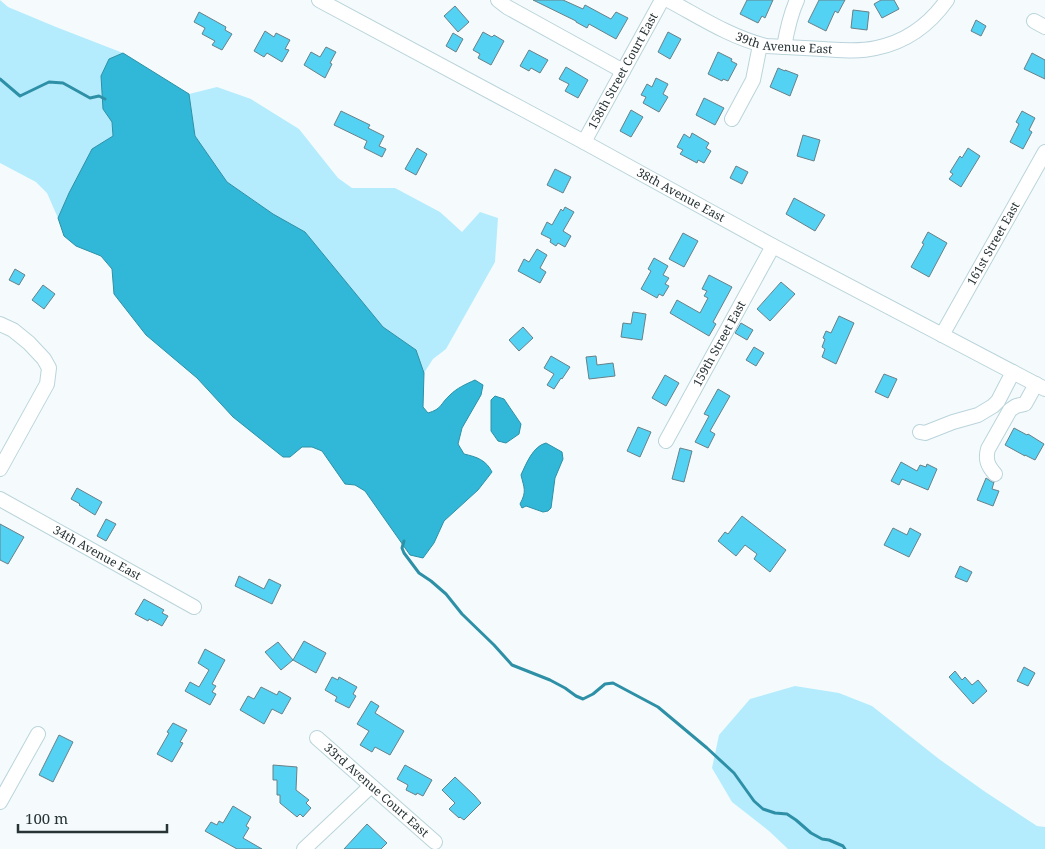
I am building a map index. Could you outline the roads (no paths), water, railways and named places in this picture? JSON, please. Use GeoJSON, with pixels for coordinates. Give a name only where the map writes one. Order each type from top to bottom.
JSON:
{"type":"FeatureCollection","features":[{"type":"Feature","properties":{"kind":"street","name":"38th Avenue East"},"geometry":{"type":"LineString","coordinates":[[319,0],[773,246],[1040,387]]}},
{"type":"Feature","properties":{"kind":"street"},"geometry":{"type":"LineString","coordinates":[[498,0],[507,7],[623,70]]}},
{"type":"Feature","properties":{"kind":"street","name":"158th Street Court East"},"geometry":{"type":"LineString","coordinates":[[584,142],[662,0]]}},
{"type":"Feature","properties":{"kind":"street","name":"39th Avenue East"},"geometry":{"type":"LineString","coordinates":[[668,0],[742,39],[760,44],[784,47],[844,50],[877,48],[907,37],[932,19],[947,0]]}},
{"type":"Feature","properties":{"kind":"street"},"geometry":{"type":"LineString","coordinates":[[784,47],[788,26],[797,0]]}},
{"type":"Feature","properties":{"kind":"street"},"geometry":{"type":"LineString","coordinates":[[732,119],[753,80],[760,44]]}},
{"type":"Feature","properties":{"kind":"street","name":"161st Street East"},"geometry":{"type":"LineString","coordinates":[[942,335],[1045,152]]}},
{"type":"Feature","properties":{"kind":"street","name":"159th Street East"},"geometry":{"type":"LineString","coordinates":[[666,441],[773,246]]}},
{"type":"Feature","properties":{"kind":"street"},"geometry":{"type":"LineString","coordinates":[[0,324],[13,330],[29,343],[49,368],[47,384],[0,469]]}},
{"type":"Feature","properties":{"kind":"street"},"geometry":{"type":"LineString","coordinates":[[920,432],[925,433],[978,415],[993,406],[998,401],[1013,372]]}},
{"type":"Feature","properties":{"kind":"street"},"geometry":{"type":"LineString","coordinates":[[996,474],[987,462],[986,455],[988,449],[1010,410],[1025,404],[1040,387]]}},
{"type":"Feature","properties":{"kind":"street","name":"34th Avenue East"},"geometry":{"type":"LineString","coordinates":[[0,499],[194,607]]}},
{"type":"Feature","properties":{"kind":"street"},"geometry":{"type":"LineString","coordinates":[[0,802],[38,734]]}},
{"type":"Feature","properties":{"kind":"street","name":"33rd Avenue Court East"},"geometry":{"type":"LineString","coordinates":[[317,738],[435,842]]}},
{"type":"Feature","properties":{"kind":"street"},"geometry":{"type":"LineString","coordinates":[[304,849],[371,786]]}},
{"type":"Feature","properties":{"kind":"water"},"geometry":{"type":"Polygon","coordinates":[[[123,53],[189,94],[195,136],[227,182],[273,214],[305,232],[383,327],[416,350],[424,373],[423,407],[428,413],[438,408],[459,388],[475,380],[483,385],[481,395],[462,428],[458,444],[464,454],[481,460],[492,472],[478,490],[444,521],[434,543],[423,558],[410,555],[365,491],[355,485],[345,484],[322,451],[312,447],[302,447],[290,457],[283,457],[233,417],[197,378],[146,335],[114,294],[112,269],[101,256],[76,246],[64,236],[58,218],[69,193],[92,149],[113,136],[112,122],[103,109],[101,76],[109,59],[123,53]]]}},
{"type":"Feature","properties":{"kind":"water"},"geometry":{"type":"Polygon","coordinates":[[[495,396],[504,399],[521,424],[519,434],[506,443],[498,441],[491,431],[491,400],[495,396]]]}},
{"type":"Feature","properties":{"kind":"water"},"geometry":{"type":"Polygon","coordinates":[[[546,443],[562,452],[563,459],[555,478],[551,508],[543,512],[526,506],[522,508],[520,504],[524,496],[524,490],[521,475],[537,448],[546,443]]]}},
{"type":"Feature","properties":{"kind":"waterway"},"geometry":{"type":"LineString","coordinates":[[0,79],[20,96],[49,82],[63,83],[90,98],[99,96],[105,99]]}},
{"type":"Feature","properties":{"kind":"waterway"},"geometry":{"type":"LineString","coordinates":[[404,541],[402,548],[404,553],[419,573],[446,594],[462,614],[512,665],[550,680],[583,699],[593,694],[605,684],[613,683],[658,707],[734,773],[754,801],[763,809],[787,814],[811,833],[843,846],[845,849]]}}]}
